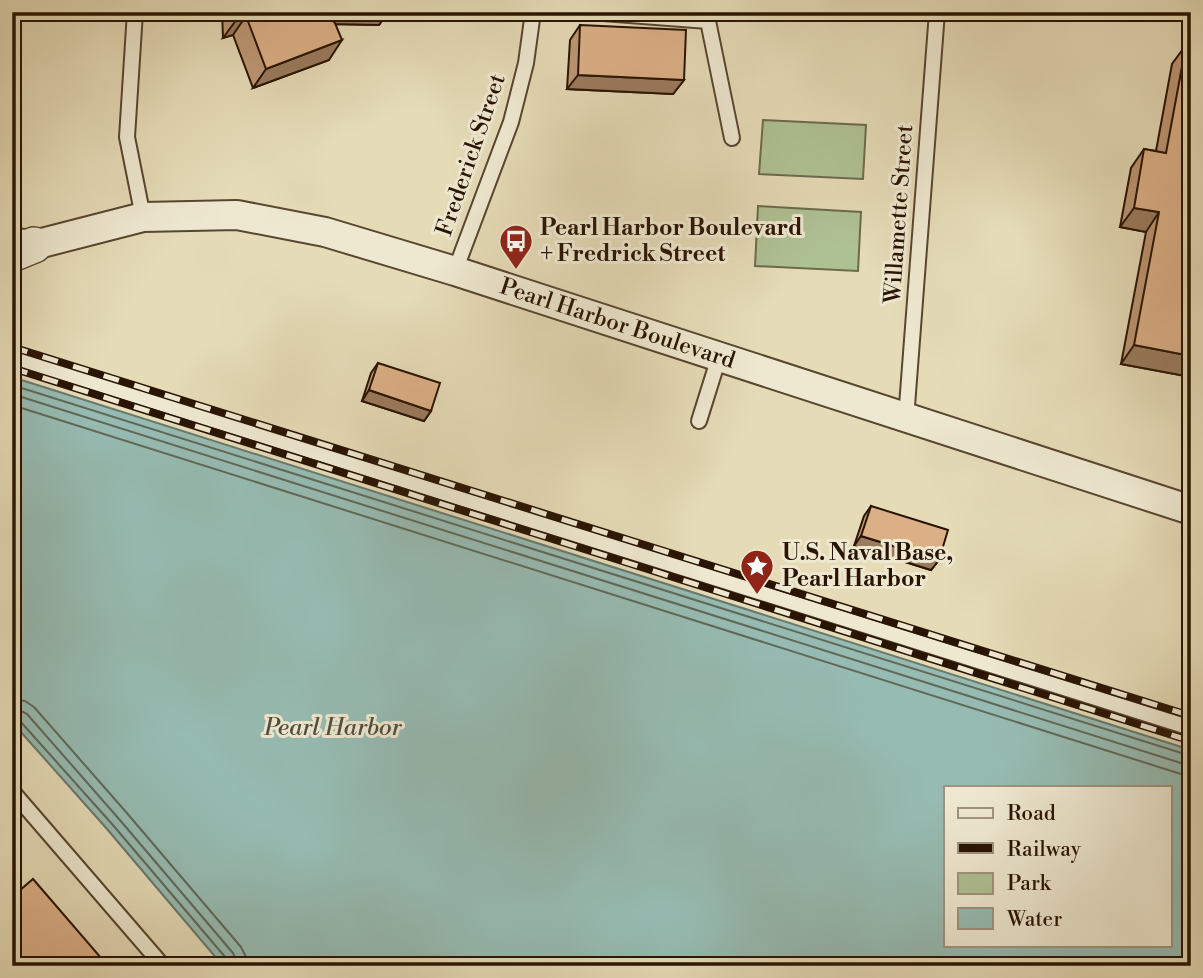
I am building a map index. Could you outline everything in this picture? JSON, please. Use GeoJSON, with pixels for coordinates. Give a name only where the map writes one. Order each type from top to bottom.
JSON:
{"type":"FeatureCollection","features":[{"type":"Feature","properties":{"kind":"street","name":"Pearl Harbor Boulevard"},"geometry":{"type":"LineString","coordinates":[[20,247],[143,217],[237,215],[325,232],[455,271],[1191,510]]}},
{"type":"Feature","properties":{"kind":"lane"},"geometry":{"type":"LineString","coordinates":[[135,12],[127,136],[143,217]]}},
{"type":"Feature","properties":{"kind":"lane","name":"Frederick Street"},"geometry":{"type":"LineString","coordinates":[[455,271],[511,122],[526,63],[533,12]]}},
{"type":"Feature","properties":{"kind":"lane"},"geometry":{"type":"LineString","coordinates":[[590,12],[708,22],[732,138]]}},
{"type":"Feature","properties":{"kind":"lane","name":"Willamette Street"},"geometry":{"type":"LineString","coordinates":[[906,419],[937,12]]}},
{"type":"Feature","properties":{"kind":"lane"},"geometry":{"type":"LineString","coordinates":[[12,357],[1191,728]]}},
{"type":"Feature","properties":{"kind":"lane"},"geometry":{"type":"LineString","coordinates":[[699,421],[719,357]]}},
{"type":"Feature","properties":{"kind":"lane"},"geometry":{"type":"LineString","coordinates":[[12,791],[163,966]]}},
{"type":"Feature","properties":{"kind":"green space"},"geometry":{"type":"Polygon","coordinates":[[[763,120],[866,125],[863,179],[759,174],[763,120]]]}},
{"type":"Feature","properties":{"kind":"green space"},"geometry":{"type":"Polygon","coordinates":[[[758,206],[861,212],[858,271],[755,266],[758,206]]]}},
{"type":"Feature","properties":{"kind":"water","name":"Pearl Harbor"},"geometry":{"type":"Polygon","coordinates":[[[12,377],[1191,750],[1191,966],[223,966],[12,722],[12,377]]]}},
{"type":"Feature","properties":{"kind":"building"},"geometry":{"type":"Polygon","coordinates":[[[236,12],[324,12],[335,23],[342,40],[266,69],[246,16],[237,19],[236,12]]]}},
{"type":"Feature","properties":{"kind":"building"},"geometry":{"type":"Polygon","coordinates":[[[580,25],[686,30],[684,80],[578,75],[580,25]]]}},
{"type":"Feature","properties":{"kind":"building"},"geometry":{"type":"Polygon","coordinates":[[[1186,45],[1191,46],[1191,356],[1134,345],[1159,212],[1134,208],[1144,149],[1166,153],[1186,45]]]}},
{"type":"Feature","properties":{"kind":"building"},"geometry":{"type":"Polygon","coordinates":[[[378,363],[440,383],[431,411],[369,390],[378,363]]]}},
{"type":"Feature","properties":{"kind":"building"},"geometry":{"type":"Polygon","coordinates":[[[871,506],[948,530],[939,560],[861,536],[871,506]]]}},
{"type":"Feature","properties":{"kind":"building"},"geometry":{"type":"Polygon","coordinates":[[[33,879],[108,966],[12,966],[12,897],[33,879]]]}},
{"type":"Feature","properties":{"kind":"railway"},"geometry":{"type":"LineString","coordinates":[[12,347],[1191,716]]}},
{"type":"Feature","properties":{"kind":"railway"},"geometry":{"type":"LineString","coordinates":[[12,368],[1191,741]]}},
{"type":"Feature","properties":{"kind":"place","name":"Pearl Harbor Boulevard + Fredrick Street"},"geometry":{"type":"Point","coordinates":[516,271]}},
{"type":"Feature","properties":{"kind":"place","name":"U.S. Naval Base, Pearl Harbor"},"geometry":{"type":"Point","coordinates":[757,596]}}]}
